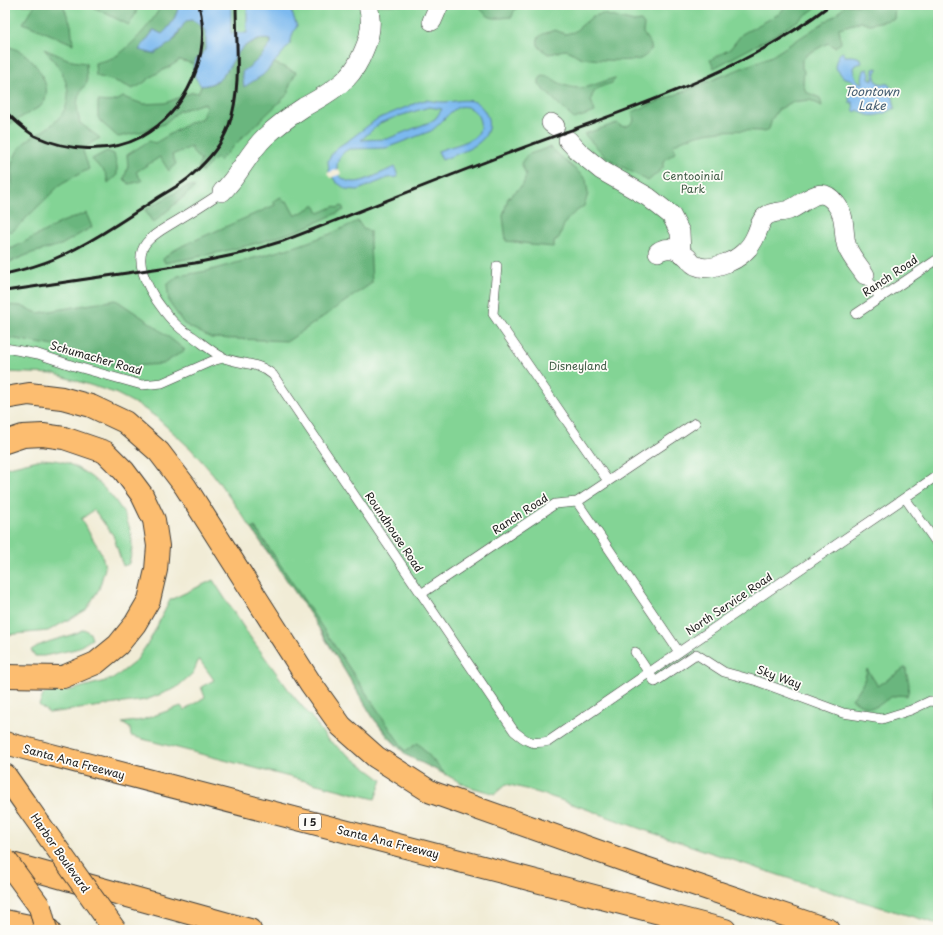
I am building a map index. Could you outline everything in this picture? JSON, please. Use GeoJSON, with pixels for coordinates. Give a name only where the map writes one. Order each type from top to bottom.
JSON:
{"type":"FeatureCollection","features":[{"type":"Feature","properties":{"kind":"main road"},"geometry":{"type":"LineString","coordinates":[[5,398],[29,394],[62,398],[91,406],[124,422],[159,452],[185,486],[311,684],[341,726],[376,758],[431,792],[637,865],[829,930]]}},
{"type":"Feature","properties":{"kind":"main road"},"geometry":{"type":"LineString","coordinates":[[5,442],[23,436],[43,435],[64,438],[105,452],[124,471],[142,495],[154,520],[158,546],[156,570],[149,600],[135,624],[118,645],[96,663],[63,677],[5,676]]}},
{"type":"Feature","properties":{"kind":"main road","name":"Santa Ana Freeway"},"geometry":{"type":"LineString","coordinates":[[5,743],[725,930]]}},
{"type":"Feature","properties":{"kind":"main road","name":"Harbor Boulevard"},"geometry":{"type":"LineString","coordinates":[[5,775],[115,930]]}},
{"type":"Feature","properties":{"kind":"main road"},"geometry":{"type":"LineString","coordinates":[[5,861],[56,930]]}},
{"type":"Feature","properties":{"kind":"main road"},"geometry":{"type":"LineString","coordinates":[[5,861],[250,930]]}},
{"type":"Feature","properties":{"kind":"main road"},"geometry":{"type":"LineString","coordinates":[[40,907],[46,930]]}},
{"type":"Feature","properties":{"kind":"main road"},"geometry":{"type":"LineString","coordinates":[[5,921],[50,930]]}},
{"type":"Feature","properties":{"kind":"street"},"geometry":{"type":"LineString","coordinates":[[222,192],[236,176],[253,151],[272,130],[337,87],[348,78],[357,66],[369,39],[370,20],[368,5]]}},
{"type":"Feature","properties":{"kind":"street"},"geometry":{"type":"LineString","coordinates":[[568,140],[579,152],[601,170],[648,197],[671,214],[680,232],[681,253]]}},
{"type":"Feature","properties":{"kind":"street"},"geometry":{"type":"LineString","coordinates":[[658,252],[662,249],[673,248],[695,266],[703,268],[727,263],[742,254],[749,247],[757,234],[759,226],[764,218],[769,214],[789,210],[807,198],[820,194],[830,197],[839,208],[844,221],[848,248],[865,275]]}},
{"type":"Feature","properties":{"kind":"lane"},"geometry":{"type":"LineString","coordinates":[[222,192],[152,238],[145,244],[140,256],[142,271],[148,287],[156,301],[180,328],[224,358]]}},
{"type":"Feature","properties":{"kind":"lane","name":"Ranch Road"},"geometry":{"type":"LineString","coordinates":[[856,314],[938,259]]}},
{"type":"Feature","properties":{"kind":"lane"},"geometry":{"type":"LineString","coordinates":[[497,266],[493,314],[608,481]]}},
{"type":"Feature","properties":{"kind":"lane"},"geometry":{"type":"LineString","coordinates":[[865,275],[880,298]]}},
{"type":"Feature","properties":{"kind":"lane","name":"Schumacher Road"},"geometry":{"type":"LineString","coordinates":[[5,348],[38,354],[74,366],[142,385],[162,383],[212,361],[224,358]]}},
{"type":"Feature","properties":{"kind":"lane","name":"Roundhouse Road"},"geometry":{"type":"LineString","coordinates":[[224,358],[263,367],[273,375],[514,731],[530,742]]}},
{"type":"Feature","properties":{"kind":"lane","name":"Ranch Road"},"geometry":{"type":"LineString","coordinates":[[421,594],[555,504],[577,502],[695,423]]}},
{"type":"Feature","properties":{"kind":"lane","name":"North Service Road"},"geometry":{"type":"LineString","coordinates":[[530,742],[539,743],[549,741],[938,475]]}},
{"type":"Feature","properties":{"kind":"lane"},"geometry":{"type":"LineString","coordinates":[[906,498],[938,545]]}},
{"type":"Feature","properties":{"kind":"lane"},"geometry":{"type":"LineString","coordinates":[[577,502],[679,652]]}},
{"type":"Feature","properties":{"kind":"lane"},"geometry":{"type":"LineString","coordinates":[[635,652],[649,673]]}},
{"type":"Feature","properties":{"kind":"lane","name":"Sky Way"},"geometry":{"type":"LineString","coordinates":[[649,673],[655,682],[696,654],[724,672],[757,681],[843,713],[882,719],[911,710],[930,701],[938,702]]}},
{"type":"Feature","properties":{"kind":"green space","name":"Disneyland"},"geometry":{"type":"Polygon","coordinates":[[[5,5],[938,5],[938,924],[790,879],[524,788],[506,784],[495,794],[467,786],[406,755],[388,737],[374,719],[314,620],[213,474],[191,449],[156,417],[140,406],[115,393],[55,374],[5,372],[5,5]]]}},
{"type":"Feature","properties":{"kind":"green space"},"geometry":{"type":"Polygon","coordinates":[[[35,5],[63,5],[71,25],[73,44],[23,23],[35,5]]]}},
{"type":"Feature","properties":{"kind":"green space"},"geometry":{"type":"Polygon","coordinates":[[[89,5],[137,5],[136,13],[129,25],[89,5]]]}},
{"type":"Feature","properties":{"kind":"green space"},"geometry":{"type":"Polygon","coordinates":[[[161,5],[179,5],[175,17],[168,28],[162,34],[154,30],[139,50],[170,43],[177,37],[184,22],[192,20],[205,30],[207,36],[205,51],[194,64],[180,60],[154,75],[141,85],[132,89],[119,83],[96,76],[95,63],[111,59],[124,50],[149,25],[161,5]]]}},
{"type":"Feature","properties":{"kind":"green space"},"geometry":{"type":"Polygon","coordinates":[[[478,5],[520,5],[514,11],[512,17],[493,18],[489,17],[478,5]]]}},
{"type":"Feature","properties":{"kind":"green space"},"geometry":{"type":"Polygon","coordinates":[[[787,5],[819,5],[781,31],[714,68],[710,60],[730,49],[742,34],[779,14],[787,5]]]}},
{"type":"Feature","properties":{"kind":"green space"},"geometry":{"type":"Polygon","coordinates":[[[846,5],[895,5],[894,19],[870,24],[861,22],[839,28],[841,43],[835,47],[828,43],[808,54],[802,60],[802,68],[804,71],[803,83],[806,92],[820,98],[822,106],[810,100],[792,102],[778,110],[772,119],[769,129],[764,132],[726,131],[705,133],[684,140],[673,145],[676,152],[663,161],[663,168],[648,181],[612,161],[584,134],[617,123],[624,127],[628,126],[634,120],[632,112],[772,56],[834,16],[846,5]]]}},
{"type":"Feature","properties":{"kind":"green space"},"geometry":{"type":"Polygon","coordinates":[[[603,14],[634,22],[641,21],[644,25],[643,33],[651,45],[648,54],[635,60],[620,61],[588,59],[566,50],[548,54],[538,44],[538,38],[543,34],[555,30],[565,34],[574,32],[593,16],[603,14]]]}},
{"type":"Feature","properties":{"kind":"green space"},"geometry":{"type":"Polygon","coordinates":[[[262,39],[271,40],[271,43],[264,54],[251,66],[263,75],[274,63],[296,72],[289,87],[289,93],[219,161],[216,158],[202,172],[198,167],[201,160],[194,154],[191,147],[172,155],[176,164],[169,171],[160,157],[136,172],[142,181],[129,184],[124,179],[128,166],[127,155],[149,141],[155,143],[191,122],[202,118],[206,106],[205,103],[179,111],[164,124],[141,132],[118,137],[100,121],[98,117],[98,101],[108,102],[123,97],[143,104],[165,103],[193,92],[198,93],[201,86],[218,81],[223,76],[239,51],[245,46],[262,39]]]}},
{"type":"Feature","properties":{"kind":"green space"},"geometry":{"type":"Polygon","coordinates":[[[10,47],[25,55],[36,66],[44,80],[46,93],[45,100],[41,106],[8,125],[5,129],[5,59],[10,47]]]}},
{"type":"Feature","properties":{"kind":"green space"},"geometry":{"type":"Polygon","coordinates":[[[44,49],[72,61],[86,63],[87,83],[80,92],[77,106],[80,123],[100,138],[91,143],[83,151],[89,169],[62,183],[14,230],[10,232],[5,228],[4,210],[12,187],[12,165],[14,157],[24,143],[50,126],[60,117],[66,107],[68,97],[64,78],[59,68],[44,49]]]}},
{"type":"Feature","properties":{"kind":"green space"},"geometry":{"type":"Polygon","coordinates":[[[544,76],[574,88],[591,86],[615,79],[612,83],[596,90],[592,96],[591,100],[595,112],[574,119],[539,85],[539,80],[544,76]]]}},
{"type":"Feature","properties":{"kind":"green space"},"geometry":{"type":"Polygon","coordinates":[[[550,147],[586,179],[588,194],[584,206],[567,220],[560,236],[554,242],[554,247],[506,241],[503,216],[508,198],[523,185],[526,175],[521,163],[527,155],[550,147]]]}},
{"type":"Feature","properties":{"kind":"green space"},"geometry":{"type":"Polygon","coordinates":[[[107,151],[114,154],[117,166],[117,175],[108,183],[104,171],[92,159],[107,151]]]}},
{"type":"Feature","properties":{"kind":"green space"},"geometry":{"type":"Polygon","coordinates":[[[187,186],[195,187],[153,223],[145,210],[187,186]]]}},
{"type":"Feature","properties":{"kind":"green space"},"geometry":{"type":"Polygon","coordinates":[[[281,197],[284,202],[287,201],[295,216],[315,205],[319,213],[335,206],[337,208],[342,206],[344,210],[296,231],[264,241],[165,263],[163,259],[171,252],[275,205],[273,201],[281,197]]]}},
{"type":"Feature","properties":{"kind":"green space"},"geometry":{"type":"Polygon","coordinates":[[[86,213],[92,227],[61,245],[32,253],[5,264],[5,249],[13,248],[62,222],[86,213]]]}},
{"type":"Feature","properties":{"kind":"green space"},"geometry":{"type":"Polygon","coordinates":[[[358,221],[363,229],[370,231],[372,283],[288,341],[211,338],[184,324],[169,302],[167,285],[178,276],[207,271],[297,246],[330,234],[358,221]]]}},
{"type":"Feature","properties":{"kind":"green space"},"geometry":{"type":"Polygon","coordinates":[[[116,300],[152,324],[185,350],[163,364],[116,367],[85,355],[54,346],[5,337],[5,305],[21,306],[38,313],[116,300]]]}},
{"type":"Feature","properties":{"kind":"green space"},"geometry":{"type":"Polygon","coordinates":[[[42,459],[63,462],[80,470],[92,477],[112,497],[127,520],[131,533],[132,548],[129,564],[123,566],[113,535],[94,510],[81,519],[102,554],[105,568],[99,589],[86,610],[48,631],[5,635],[5,468],[42,459]]]}},
{"type":"Feature","properties":{"kind":"green space"},"geometry":{"type":"Polygon","coordinates":[[[255,527],[405,751],[418,743],[446,775],[406,755],[374,719],[314,620],[252,529],[255,527]]]}},
{"type":"Feature","properties":{"kind":"green space"},"geometry":{"type":"Polygon","coordinates":[[[213,580],[248,634],[327,739],[382,780],[375,799],[131,736],[130,728],[122,723],[142,720],[181,706],[184,710],[205,697],[201,687],[214,680],[199,659],[193,673],[176,688],[146,700],[49,713],[39,705],[44,693],[71,690],[113,679],[136,661],[150,640],[170,600],[213,580]]]}},
{"type":"Feature","properties":{"kind":"green space"},"geometry":{"type":"Polygon","coordinates":[[[84,629],[90,633],[92,639],[76,649],[44,656],[35,656],[31,650],[44,643],[71,635],[84,629]]]}},
{"type":"Feature","properties":{"kind":"green space"},"geometry":{"type":"Polygon","coordinates":[[[906,667],[909,683],[907,696],[898,695],[891,697],[876,707],[863,705],[852,699],[862,685],[867,669],[878,686],[906,667]]]}},
{"type":"Feature","properties":{"kind":"water"},"geometry":{"type":"Polygon","coordinates":[[[179,5],[231,5],[231,33],[247,33],[247,5],[289,5],[297,26],[290,44],[274,63],[263,75],[244,87],[242,72],[262,55],[271,43],[271,40],[264,39],[248,44],[235,57],[220,79],[201,86],[195,77],[193,67],[196,59],[202,55],[206,48],[206,34],[203,27],[192,20],[186,21],[172,42],[154,54],[139,50],[154,30],[162,34],[171,24],[179,5]]]}},
{"type":"Feature","properties":{"kind":"water","name":"Toontown Lake"},"geometry":{"type":"Polygon","coordinates":[[[843,52],[845,56],[855,56],[861,60],[862,63],[855,65],[853,68],[856,78],[863,83],[862,78],[864,70],[868,69],[870,74],[869,78],[873,80],[873,69],[877,68],[875,78],[878,83],[888,84],[893,90],[892,93],[895,108],[885,113],[872,116],[858,110],[855,112],[853,109],[853,102],[850,103],[849,97],[856,87],[852,80],[843,77],[835,67],[838,56],[843,52]]]}},
{"type":"Feature","properties":{"kind":"water"},"geometry":{"type":"Polygon","coordinates":[[[426,100],[444,102],[464,100],[475,102],[483,109],[488,119],[488,128],[485,135],[474,146],[442,160],[438,151],[468,141],[476,136],[479,131],[480,120],[474,111],[470,108],[459,107],[452,111],[431,131],[386,148],[349,149],[340,157],[337,168],[338,173],[346,181],[363,181],[395,167],[398,177],[388,178],[358,190],[346,189],[336,182],[329,172],[328,161],[338,147],[377,119],[426,100]],[[429,107],[380,123],[361,140],[387,139],[430,122],[436,118],[442,109],[429,107]]]}},
{"type":"Feature","properties":{"kind":"pier"},"geometry":{"type":"Polygon","coordinates":[[[339,169],[341,174],[330,178],[327,173],[339,169]]]}},
{"type":"Feature","properties":{"kind":"railway"},"geometry":{"type":"LineString","coordinates":[[5,111],[19,125],[31,134],[61,145],[102,148],[115,146],[141,137],[157,126],[171,113],[183,97],[192,80],[202,43],[202,24],[199,5]]}},
{"type":"Feature","properties":{"kind":"railway"},"geometry":{"type":"LineString","coordinates":[[5,274],[30,268],[48,261],[93,239],[185,181],[209,158],[223,139],[229,125],[236,96],[236,5]]}},
{"type":"Feature","properties":{"kind":"railway"},"geometry":{"type":"LineString","coordinates":[[5,291],[195,263],[243,253],[283,241],[495,158],[683,88],[759,51],[795,30],[830,5]]}},
{"type":"Feature","properties":{"kind":"park label","name":"Centooinial Park"},"geometry":{"type":"Point","coordinates":[693,182]}}]}
